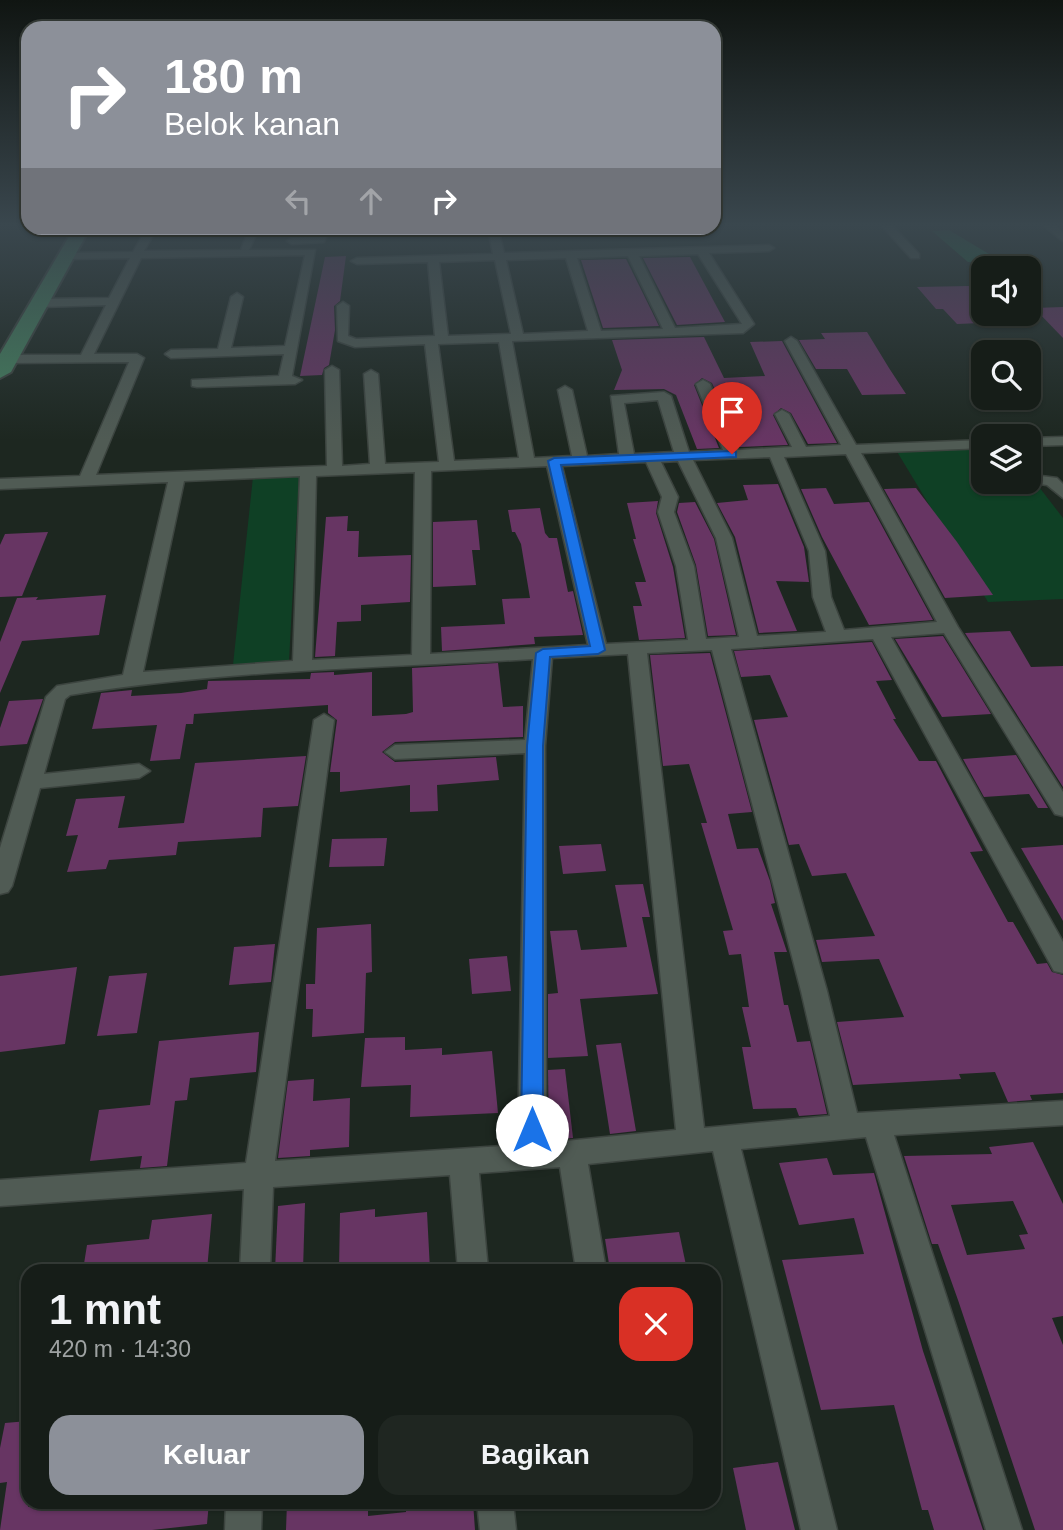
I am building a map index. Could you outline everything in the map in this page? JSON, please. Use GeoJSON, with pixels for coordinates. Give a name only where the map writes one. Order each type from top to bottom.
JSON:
{"type":"FeatureCollection","features":[{"type":"Feature","properties":{"kind":"main road"},"geometry":{"type":"LineString","coordinates":[[5,365],[44,297]]}},
{"type":"Feature","properties":{"kind":"street"},"geometry":{"type":"LineString","coordinates":[[86,357],[104,326],[114,297]]}},
{"type":"Feature","properties":{"kind":"street"},"geometry":{"type":"LineString","coordinates":[[224,352],[237,297]]}},
{"type":"Feature","properties":{"kind":"street"},"geometry":{"type":"LineString","coordinates":[[197,383],[290,380],[289,351],[301,297]]}},
{"type":"Feature","properties":{"kind":"street"},"geometry":{"type":"LineString","coordinates":[[434,297],[447,466]]}},
{"type":"Feature","properties":{"kind":"street"},"geometry":{"type":"LineString","coordinates":[[506,297],[527,462]]}},
{"type":"Feature","properties":{"kind":"street"},"geometry":{"type":"LineString","coordinates":[[584,297],[596,335]]}},
{"type":"Feature","properties":{"kind":"street"},"geometry":{"type":"LineString","coordinates":[[654,297],[671,333]]}},
{"type":"Feature","properties":{"kind":"street"},"geometry":{"type":"LineString","coordinates":[[343,306],[342,338],[346,342],[436,341],[739,330],[748,324],[731,297]]}},
{"type":"Feature","properties":{"kind":"street"},"geometry":{"type":"LineString","coordinates":[[41,303],[112,301]]}},
{"type":"Feature","properties":{"kind":"street"},"geometry":{"type":"LineString","coordinates":[[791,341],[948,627],[1063,809]]}},
{"type":"Feature","properties":{"kind":"street"},"geometry":{"type":"LineString","coordinates":[[171,354],[289,351]]}},
{"type":"Feature","properties":{"kind":"street"},"geometry":{"type":"LineString","coordinates":[[5,365],[86,357],[137,358],[86,481]]}},
{"type":"Feature","properties":{"kind":"street"},"geometry":{"type":"LineString","coordinates":[[332,370],[335,470]]}},
{"type":"Feature","properties":{"kind":"street"},"geometry":{"type":"LineString","coordinates":[[371,374],[377,468]]}},
{"type":"Feature","properties":{"kind":"street"},"geometry":{"type":"LineString","coordinates":[[702,384],[732,454]]}},
{"type":"Feature","properties":{"kind":"street"},"geometry":{"type":"LineString","coordinates":[[565,390],[580,460]]}},
{"type":"Feature","properties":{"kind":"street"},"geometry":{"type":"LineString","coordinates":[[627,458],[615,401],[624,397],[666,398],[683,456],[724,538],[749,642]]}},
{"type":"Feature","properties":{"kind":"street"},"geometry":{"type":"LineString","coordinates":[[782,414],[801,451]]}},
{"type":"Feature","properties":{"kind":"street"},"geometry":{"type":"LineString","coordinates":[[1041,442],[1063,441]]}},
{"type":"Feature","properties":{"kind":"street"},"geometry":{"type":"LineString","coordinates":[[2,489],[177,476],[971,444]]}},
{"type":"Feature","properties":{"kind":"street"},"geometry":{"type":"LineString","coordinates":[[775,452],[817,551],[822,597],[838,636]]}},
{"type":"Feature","properties":{"kind":"street"},"geometry":{"type":"LineString","coordinates":[[652,458],[668,489],[670,497],[666,512],[685,566],[814,990],[1004,1530]]}},
{"type":"Feature","properties":{"kind":"street"},"geometry":{"type":"LineString","coordinates":[[554,461],[598,650]]}},
{"type":"Feature","properties":{"kind":"street"},"geometry":{"type":"LineString","coordinates":[[421,658],[423,467]]}},
{"type":"Feature","properties":{"kind":"street"},"geometry":{"type":"LineString","coordinates":[[302,666],[308,471]]}},
{"type":"Feature","properties":{"kind":"street"},"geometry":{"type":"LineString","coordinates":[[132,679],[177,476]]}},
{"type":"Feature","properties":{"kind":"street"},"geometry":{"type":"LineString","coordinates":[[1041,480],[1052,481],[1063,493]]}},
{"type":"Feature","properties":{"kind":"street"},"geometry":{"type":"LineString","coordinates":[[0,886],[58,693],[73,688],[132,679],[302,666],[709,645],[948,627]]}},
{"type":"Feature","properties":{"kind":"street"},"geometry":{"type":"LineString","coordinates":[[879,633],[1063,964]]}},
{"type":"Feature","properties":{"kind":"street"},"geometry":{"type":"LineString","coordinates":[[637,648],[691,1140]]}},
{"type":"Feature","properties":{"kind":"street"},"geometry":{"type":"LineString","coordinates":[[532,1157],[535,746],[543,653]]}},
{"type":"Feature","properties":{"kind":"street"},"geometry":{"type":"LineString","coordinates":[[255,1264],[259,1174],[324,720]]}},
{"type":"Feature","properties":{"kind":"street"},"geometry":{"type":"LineString","coordinates":[[395,752],[535,746]]}},
{"type":"Feature","properties":{"kind":"street"},"geometry":{"type":"LineString","coordinates":[[33,782],[139,771]]}},
{"type":"Feature","properties":{"kind":"street"},"geometry":{"type":"LineString","coordinates":[[0,1193],[532,1157],[861,1125],[1061,1117]]}},
{"type":"Feature","properties":{"kind":"street"},"geometry":{"type":"LineString","coordinates":[[724,1137],[818,1530]]}},
{"type":"Feature","properties":{"kind":"street"},"geometry":{"type":"LineString","coordinates":[[572,1153],[590,1264]]}},
{"type":"Feature","properties":{"kind":"street"},"geometry":{"type":"LineString","coordinates":[[463,1162],[472,1264]]}},
{"type":"Feature","properties":{"kind":"street"},"geometry":{"type":"LineString","coordinates":[[243,1530],[244,1509]]}},
{"type":"Feature","properties":{"kind":"street"},"geometry":{"type":"LineString","coordinates":[[496,1509],[498,1530]]}},
{"type":"Feature","properties":{"kind":"shaded area"},"geometry":{"type":"Polygon","coordinates":[[[971,448],[971,494],[1041,494],[1041,490],[1063,518],[1063,599],[988,602],[896,450],[971,448]]]}},
{"type":"Feature","properties":{"kind":"shaded area"},"geometry":{"type":"Polygon","coordinates":[[[299,475],[289,661],[233,665],[253,477],[299,475]]]}},
{"type":"Feature","properties":{"kind":"building"},"geometry":{"type":"Polygon","coordinates":[[[317,297],[340,297],[334,306],[335,330],[329,365],[324,368],[322,375],[300,376],[317,297]]]}},
{"type":"Feature","properties":{"kind":"building"},"geometry":{"type":"Polygon","coordinates":[[[593,297],[645,297],[659,326],[603,328],[593,297]]]}},
{"type":"Feature","properties":{"kind":"building"},"geometry":{"type":"Polygon","coordinates":[[[663,297],[712,297],[725,322],[677,325],[663,297]]]}},
{"type":"Feature","properties":{"kind":"building"},"geometry":{"type":"Polygon","coordinates":[[[926,297],[971,297],[971,323],[957,324],[943,309],[936,309],[926,297]]]}},
{"type":"Feature","properties":{"kind":"building"},"geometry":{"type":"Polygon","coordinates":[[[1063,307],[1063,338],[1041,315],[1041,308],[1063,307]]]}},
{"type":"Feature","properties":{"kind":"building"},"geometry":{"type":"Polygon","coordinates":[[[867,332],[906,394],[862,395],[847,369],[816,369],[799,340],[825,339],[821,333],[867,332]]]}},
{"type":"Feature","properties":{"kind":"building"},"geometry":{"type":"Polygon","coordinates":[[[704,337],[724,378],[765,376],[750,342],[782,341],[837,443],[808,444],[791,413],[781,408],[773,415],[788,445],[740,447],[712,383],[702,378],[694,385],[719,448],[697,449],[676,395],[664,389],[614,390],[622,370],[612,340],[704,337]]]}},
{"type":"Feature","properties":{"kind":"building"},"geometry":{"type":"Polygon","coordinates":[[[778,484],[804,547],[809,582],[776,581],[797,631],[759,633],[735,537],[717,503],[748,500],[743,485],[778,484]]]}},
{"type":"Feature","properties":{"kind":"building"},"geometry":{"type":"Polygon","coordinates":[[[826,488],[834,504],[869,502],[933,620],[869,625],[822,537],[801,489],[826,488]]]}},
{"type":"Feature","properties":{"kind":"building"},"geometry":{"type":"Polygon","coordinates":[[[916,488],[993,595],[945,598],[884,489],[916,488]]]}},
{"type":"Feature","properties":{"kind":"building"},"geometry":{"type":"Polygon","coordinates":[[[658,501],[656,513],[673,567],[685,638],[639,640],[633,606],[642,606],[635,582],[646,582],[633,539],[636,539],[627,503],[658,501]]]}},
{"type":"Feature","properties":{"kind":"building"},"geometry":{"type":"Polygon","coordinates":[[[695,502],[714,539],[736,635],[708,636],[696,565],[677,512],[679,503],[695,502]]]}},
{"type":"Feature","properties":{"kind":"building"},"geometry":{"type":"Polygon","coordinates":[[[540,508],[545,533],[549,538],[557,538],[568,592],[573,591],[583,635],[534,637],[535,644],[442,651],[441,627],[505,624],[502,599],[530,598],[521,544],[515,532],[512,532],[508,510],[540,508]]]}},
{"type":"Feature","properties":{"kind":"building"},"geometry":{"type":"Polygon","coordinates":[[[348,516],[347,531],[359,531],[358,557],[411,555],[410,602],[361,605],[361,621],[337,622],[335,656],[315,657],[326,517],[348,516]]]}},
{"type":"Feature","properties":{"kind":"building"},"geometry":{"type":"Polygon","coordinates":[[[477,520],[480,550],[472,550],[476,585],[433,587],[433,522],[477,520]]]}},
{"type":"Feature","properties":{"kind":"building"},"geometry":{"type":"Polygon","coordinates":[[[48,532],[22,596],[0,597],[0,545],[5,534],[48,532]]]}},
{"type":"Feature","properties":{"kind":"building"},"geometry":{"type":"Polygon","coordinates":[[[106,595],[99,635],[22,641],[0,693],[0,642],[17,598],[38,597],[36,600],[106,595]]]}},
{"type":"Feature","properties":{"kind":"building"},"geometry":{"type":"Polygon","coordinates":[[[1010,631],[1031,667],[1063,666],[1063,787],[965,633],[1010,631]]]}},
{"type":"Feature","properties":{"kind":"building"},"geometry":{"type":"Polygon","coordinates":[[[943,636],[991,714],[942,717],[895,639],[943,636]]]}},
{"type":"Feature","properties":{"kind":"building"},"geometry":{"type":"Polygon","coordinates":[[[872,642],[892,680],[876,681],[896,719],[893,719],[919,761],[936,761],[983,851],[970,852],[1008,922],[1013,922],[1037,964],[1047,963],[1052,972],[1063,975],[1063,1093],[1030,1095],[1032,1100],[1008,1102],[995,1072],[959,1074],[961,1079],[853,1085],[837,1022],[904,1017],[879,959],[822,962],[816,940],[875,936],[846,873],[812,876],[799,844],[789,845],[754,720],[788,717],[770,675],[741,677],[734,651],[872,642]]]}},
{"type":"Feature","properties":{"kind":"building"},"geometry":{"type":"Polygon","coordinates":[[[710,653],[752,812],[728,814],[737,849],[758,848],[770,881],[775,903],[771,904],[787,952],[774,952],[784,1005],[788,1005],[797,1042],[810,1041],[827,1114],[799,1116],[796,1108],[753,1109],[742,1047],[751,1047],[742,1007],[749,1007],[741,954],[729,955],[723,931],[733,930],[701,823],[707,823],[689,764],[663,766],[650,655],[710,653]]]}},
{"type":"Feature","properties":{"kind":"building"},"geometry":{"type":"Polygon","coordinates":[[[498,663],[503,707],[523,706],[523,737],[395,742],[382,752],[395,762],[496,757],[499,780],[437,785],[438,811],[410,812],[410,785],[340,792],[340,772],[330,772],[337,720],[328,713],[328,705],[194,714],[193,724],[186,724],[180,759],[150,761],[157,725],[92,729],[101,693],[132,690],[131,696],[181,693],[207,689],[208,681],[310,679],[311,673],[334,672],[334,675],[372,672],[372,716],[406,714],[413,712],[412,668],[498,663]]]}},
{"type":"Feature","properties":{"kind":"building"},"geometry":{"type":"Polygon","coordinates":[[[43,699],[27,744],[0,746],[0,728],[9,701],[43,699]]]}},
{"type":"Feature","properties":{"kind":"building"},"geometry":{"type":"Polygon","coordinates":[[[1016,755],[1048,808],[1038,808],[1029,794],[984,797],[963,759],[1016,755]]]}},
{"type":"Feature","properties":{"kind":"building"},"geometry":{"type":"Polygon","coordinates":[[[306,756],[298,806],[263,808],[261,837],[178,842],[176,855],[109,860],[106,869],[67,872],[78,835],[66,836],[76,799],[125,796],[118,828],[184,823],[195,763],[306,756]]]}},
{"type":"Feature","properties":{"kind":"building"},"geometry":{"type":"Polygon","coordinates":[[[387,838],[384,866],[329,867],[332,839],[387,838]]]}},
{"type":"Feature","properties":{"kind":"building"},"geometry":{"type":"Polygon","coordinates":[[[601,844],[606,871],[563,874],[559,846],[601,844]]]}},
{"type":"Feature","properties":{"kind":"building"},"geometry":{"type":"Polygon","coordinates":[[[1063,845],[1063,921],[1021,848],[1063,845]]]}},
{"type":"Feature","properties":{"kind":"building"},"geometry":{"type":"Polygon","coordinates":[[[643,884],[650,917],[642,917],[658,994],[580,999],[588,1056],[548,1058],[548,994],[558,993],[550,931],[577,930],[581,950],[627,947],[615,885],[643,884]]]}},
{"type":"Feature","properties":{"kind":"building"},"geometry":{"type":"Polygon","coordinates":[[[371,924],[372,972],[366,973],[364,1033],[312,1037],[313,1009],[306,1009],[306,984],[315,984],[317,928],[371,924]]]}},
{"type":"Feature","properties":{"kind":"building"},"geometry":{"type":"Polygon","coordinates":[[[275,944],[271,982],[229,985],[234,947],[275,944]]]}},
{"type":"Feature","properties":{"kind":"building"},"geometry":{"type":"Polygon","coordinates":[[[507,956],[511,991],[472,994],[469,959],[507,956]]]}},
{"type":"Feature","properties":{"kind":"building"},"geometry":{"type":"Polygon","coordinates":[[[77,967],[65,1044],[0,1052],[0,976],[77,967]]]}},
{"type":"Feature","properties":{"kind":"building"},"geometry":{"type":"Polygon","coordinates":[[[147,973],[137,1033],[97,1036],[109,976],[147,973]]]}},
{"type":"Feature","properties":{"kind":"building"},"geometry":{"type":"Polygon","coordinates":[[[259,1032],[256,1072],[190,1078],[187,1100],[175,1101],[167,1166],[140,1168],[142,1156],[90,1161],[99,1110],[150,1105],[159,1041],[259,1032]]]}},
{"type":"Feature","properties":{"kind":"building"},"geometry":{"type":"Polygon","coordinates":[[[405,1037],[405,1050],[442,1048],[442,1055],[492,1051],[498,1113],[410,1117],[411,1085],[361,1087],[365,1038],[405,1037]]]}},
{"type":"Feature","properties":{"kind":"building"},"geometry":{"type":"Polygon","coordinates":[[[621,1043],[636,1131],[610,1134],[596,1045],[621,1043]]]}},
{"type":"Feature","properties":{"kind":"building"},"geometry":{"type":"Polygon","coordinates":[[[565,1069],[573,1138],[549,1140],[548,1070],[565,1069]]]}},
{"type":"Feature","properties":{"kind":"building"},"geometry":{"type":"Polygon","coordinates":[[[314,1079],[313,1101],[350,1098],[349,1147],[310,1150],[310,1156],[278,1158],[288,1081],[314,1079]]]}},
{"type":"Feature","properties":{"kind":"building"},"geometry":{"type":"Polygon","coordinates":[[[1033,1142],[1063,1204],[1063,1316],[1052,1318],[1063,1345],[1063,1530],[1035,1530],[958,1300],[938,1244],[932,1244],[904,1156],[992,1154],[989,1147],[1033,1142]],[[1013,1201],[951,1205],[967,1255],[1025,1249],[1019,1235],[1028,1234],[1013,1201]]]}},
{"type":"Feature","properties":{"kind":"building"},"geometry":{"type":"Polygon","coordinates":[[[827,1158],[833,1175],[874,1173],[923,1351],[983,1530],[934,1530],[928,1510],[922,1510],[894,1405],[821,1410],[782,1260],[864,1254],[854,1218],[799,1225],[779,1163],[827,1158]]]}},
{"type":"Feature","properties":{"kind":"building"},"geometry":{"type":"Polygon","coordinates":[[[305,1203],[303,1264],[275,1264],[278,1206],[305,1203]]]}},
{"type":"Feature","properties":{"kind":"building"},"geometry":{"type":"Polygon","coordinates":[[[375,1209],[375,1217],[427,1212],[430,1264],[339,1264],[340,1213],[375,1209]]]}},
{"type":"Feature","properties":{"kind":"building"},"geometry":{"type":"Polygon","coordinates":[[[212,1214],[208,1264],[84,1264],[87,1245],[149,1239],[152,1220],[212,1214]]]}},
{"type":"Feature","properties":{"kind":"building"},"geometry":{"type":"Polygon","coordinates":[[[679,1232],[686,1264],[609,1264],[605,1239],[679,1232]]]}},
{"type":"Feature","properties":{"kind":"building"},"geometry":{"type":"Polygon","coordinates":[[[21,1422],[21,1509],[208,1509],[207,1524],[152,1530],[0,1530],[7,1482],[0,1483],[0,1448],[5,1423],[21,1422]]]}},
{"type":"Feature","properties":{"kind":"building"},"geometry":{"type":"Polygon","coordinates":[[[778,1462],[795,1530],[746,1530],[733,1468],[778,1462]]]}},
{"type":"Feature","properties":{"kind":"building"},"geometry":{"type":"Polygon","coordinates":[[[287,1509],[368,1509],[368,1516],[406,1512],[406,1509],[474,1509],[475,1530],[286,1530],[287,1509]]]}},
{"type":"Feature","properties":{"kind":"route"},"geometry":{"type":"LineString","coordinates":[[532,1130],[535,746],[543,653],[598,650],[554,461],[732,454]]}}]}
